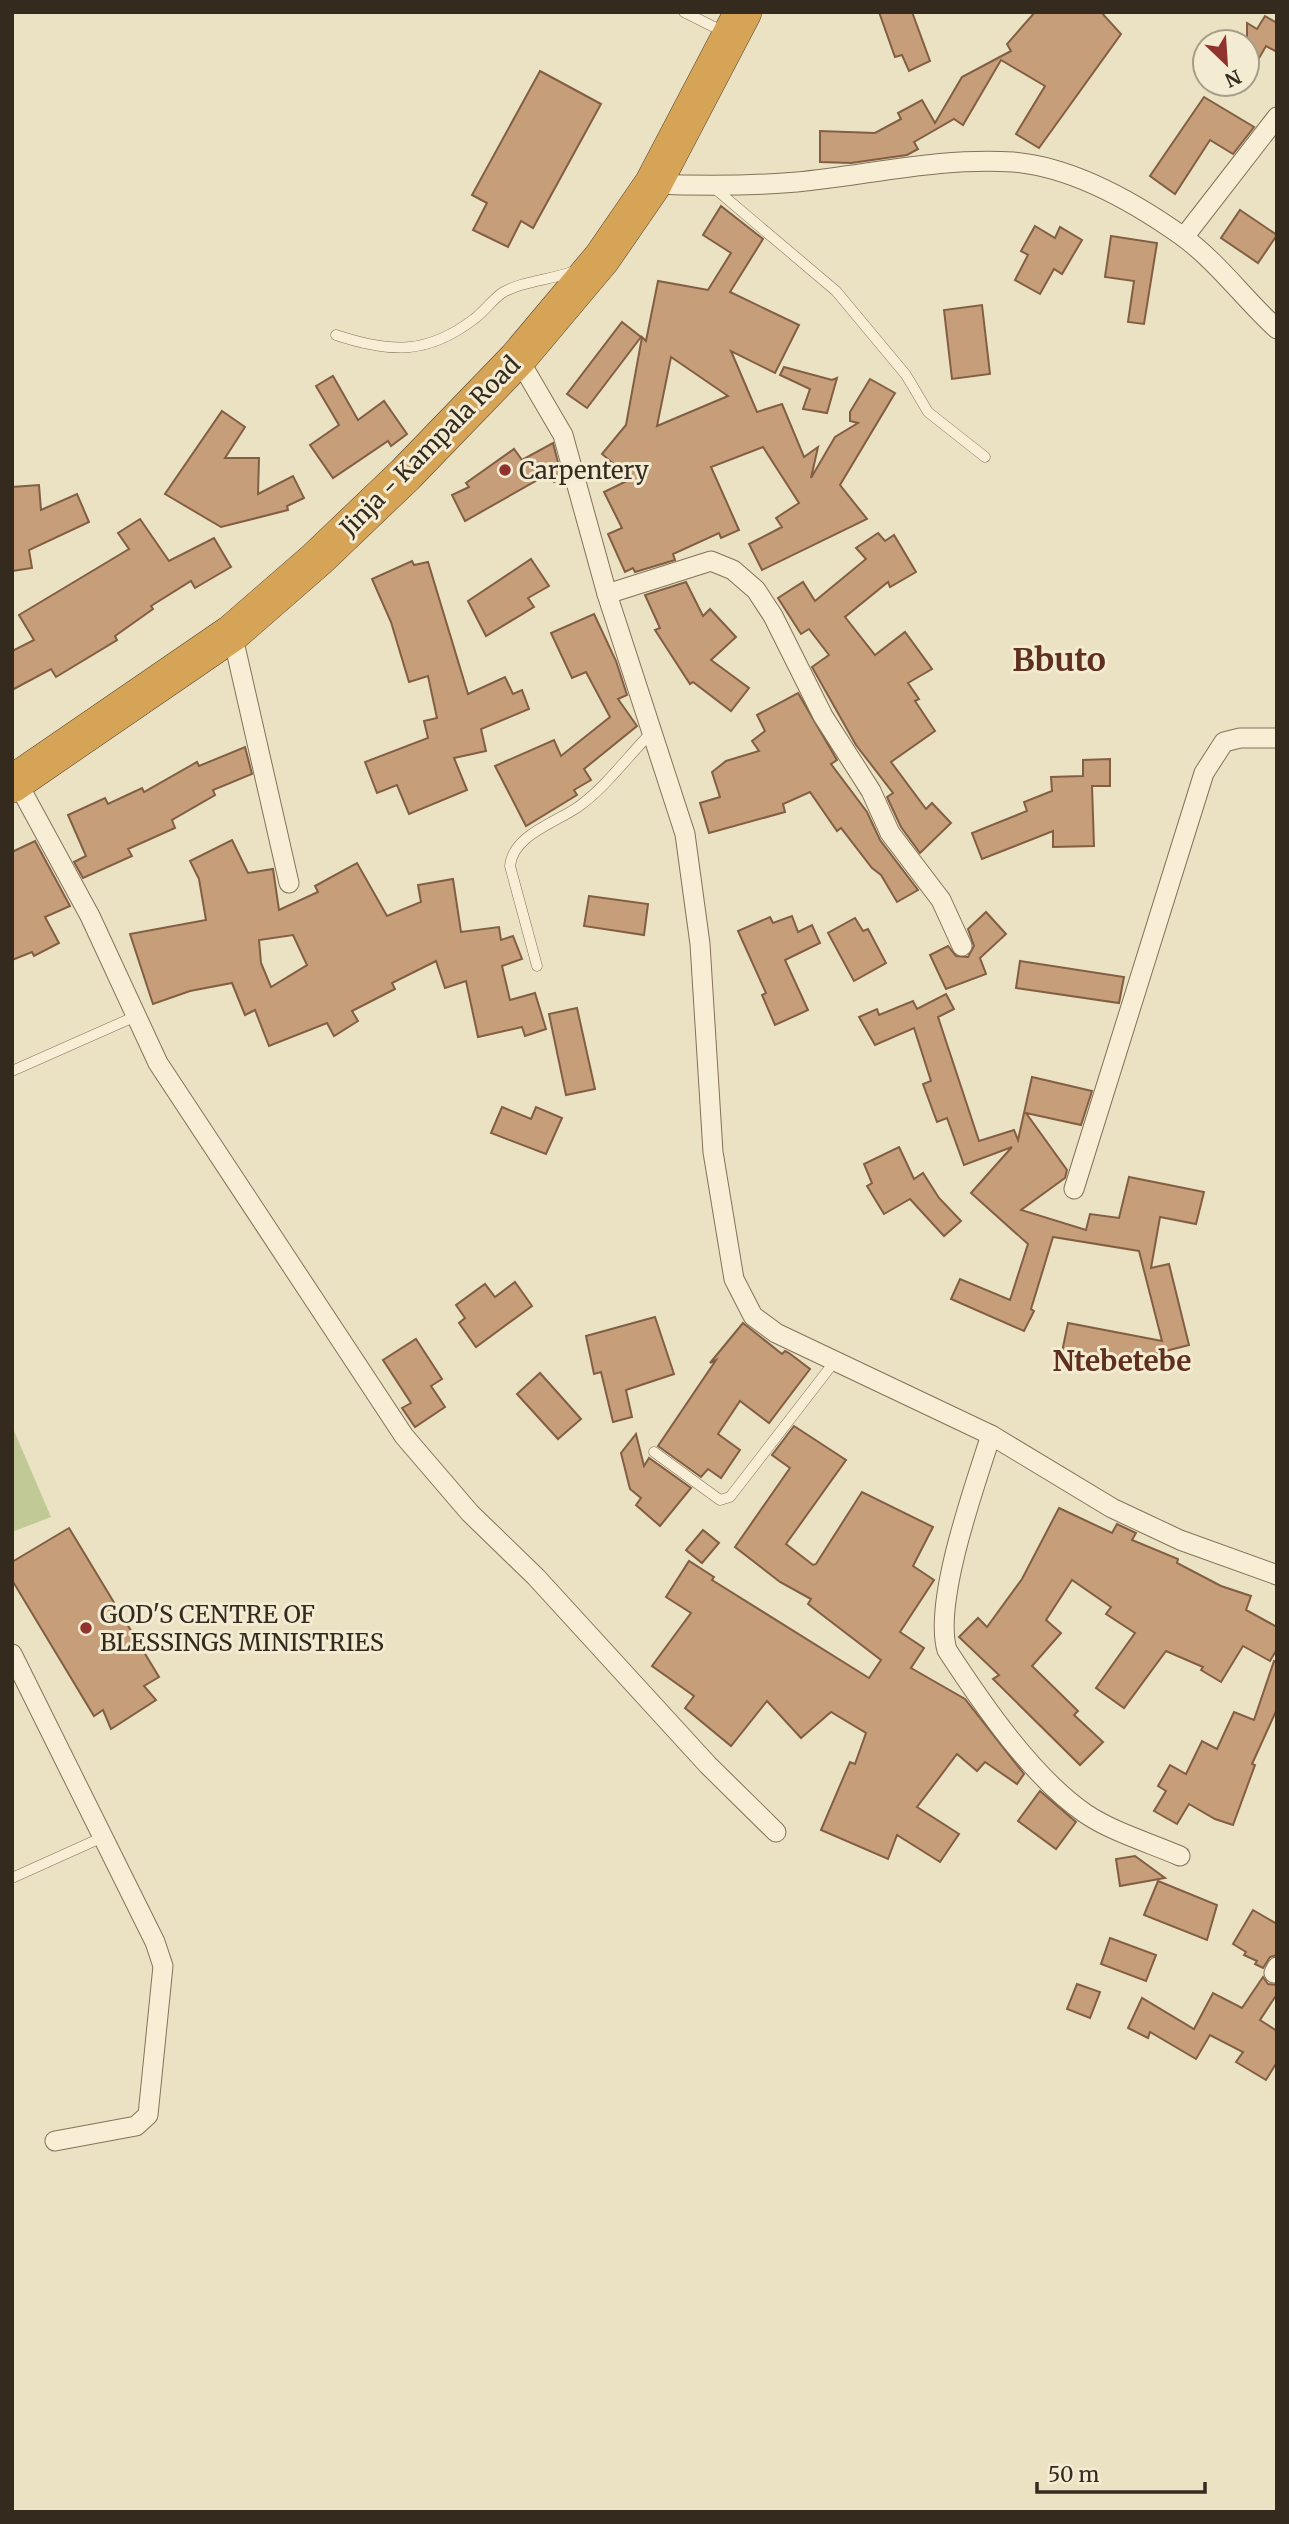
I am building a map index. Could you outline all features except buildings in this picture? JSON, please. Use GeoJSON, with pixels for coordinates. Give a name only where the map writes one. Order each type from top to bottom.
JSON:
{"type":"FeatureCollection","features":[{"type":"Feature","properties":{"kind":"highway","name":"Jinja - Kampala Road"},"geometry":{"type":"LineString","coordinates":[[15,783],[232,633],[317,559],[405,475],[517,358],[602,258],[653,184],[737,24]]}},
{"type":"Feature","properties":{"kind":"street"},"geometry":{"type":"LineString","coordinates":[[1184,237],[1277,117]]}},
{"type":"Feature","properties":{"kind":"street"},"geometry":{"type":"LineString","coordinates":[[653,184],[712,186],[798,182],[954,162],[1015,162],[1073,176],[1129,203],[1184,237],[1277,330]]}},
{"type":"Feature","properties":{"kind":"street"},"geometry":{"type":"LineString","coordinates":[[517,358],[563,435],[607,594],[687,848],[700,944],[713,1152],[734,1279],[753,1316],[776,1333],[991,1435],[1112,1508],[1180,1540],[1277,1576]]}},
{"type":"Feature","properties":{"kind":"street"},"geometry":{"type":"LineString","coordinates":[[607,594],[711,561],[733,570],[756,590],[773,616],[823,716],[871,792],[890,833],[941,900],[962,946]]}},
{"type":"Feature","properties":{"kind":"street"},"geometry":{"type":"LineString","coordinates":[[232,633],[289,883]]}},
{"type":"Feature","properties":{"kind":"street"},"geometry":{"type":"LineString","coordinates":[[1074,1188],[1204,773],[1224,742],[1240,738],[1277,738]]}},
{"type":"Feature","properties":{"kind":"street"},"geometry":{"type":"LineString","coordinates":[[15,783],[90,916],[134,1017],[158,1063],[404,1436],[470,1513],[537,1577],[708,1765],[776,1832]]}},
{"type":"Feature","properties":{"kind":"street"},"geometry":{"type":"LineString","coordinates":[[991,1435],[960,1533],[944,1608],[942,1634],[947,1650],[1016,1745],[1065,1797],[1088,1816],[1180,1856]]}},
{"type":"Feature","properties":{"kind":"street"},"geometry":{"type":"LineString","coordinates":[[12,1654],[155,1942],[163,1966],[148,2115],[136,2126],[55,2141]]}},
{"type":"Feature","properties":{"kind":"lane"},"geometry":{"type":"LineString","coordinates":[[684,12],[737,24]]}},
{"type":"Feature","properties":{"kind":"lane"},"geometry":{"type":"LineString","coordinates":[[712,186],[836,291],[906,374],[928,412],[985,457]]}},
{"type":"Feature","properties":{"kind":"lane"},"geometry":{"type":"LineString","coordinates":[[336,335],[387,348],[416,348],[462,328],[512,288],[554,280],[602,258]]}},
{"type":"Feature","properties":{"kind":"lane"},"geometry":{"type":"LineString","coordinates":[[537,966],[510,866],[511,855],[519,843],[580,806],[651,733]]}},
{"type":"Feature","properties":{"kind":"lane"},"geometry":{"type":"LineString","coordinates":[[12,1071],[134,1017]]}},
{"type":"Feature","properties":{"kind":"lane"},"geometry":{"type":"LineString","coordinates":[[654,1452],[720,1500],[730,1497],[835,1361]]}},
{"type":"Feature","properties":{"kind":"lane"},"geometry":{"type":"LineString","coordinates":[[12,1878],[103,1837]]}},
{"type":"Feature","properties":{"kind":"green space"},"geometry":{"type":"Polygon","coordinates":[[[12,1426],[51,1517],[12,1532],[12,1426]]]}},
{"type":"Feature","properties":{"kind":"place","name":"Carpentery"},"geometry":{"type":"Point","coordinates":[505,470]}},
{"type":"Feature","properties":{"kind":"place","name":"GOD'S CENTRE OF BLESSINGS MINISTRIES"},"geometry":{"type":"Point","coordinates":[86,1628]}},
{"type":"Feature","properties":{"kind":"district","name":"Bbuto"},"geometry":{"type":"Point","coordinates":[1059,660]}},
{"type":"Feature","properties":{"kind":"district","name":"Ntebetebe"},"geometry":{"type":"Point","coordinates":[1122,1361]}}]}
